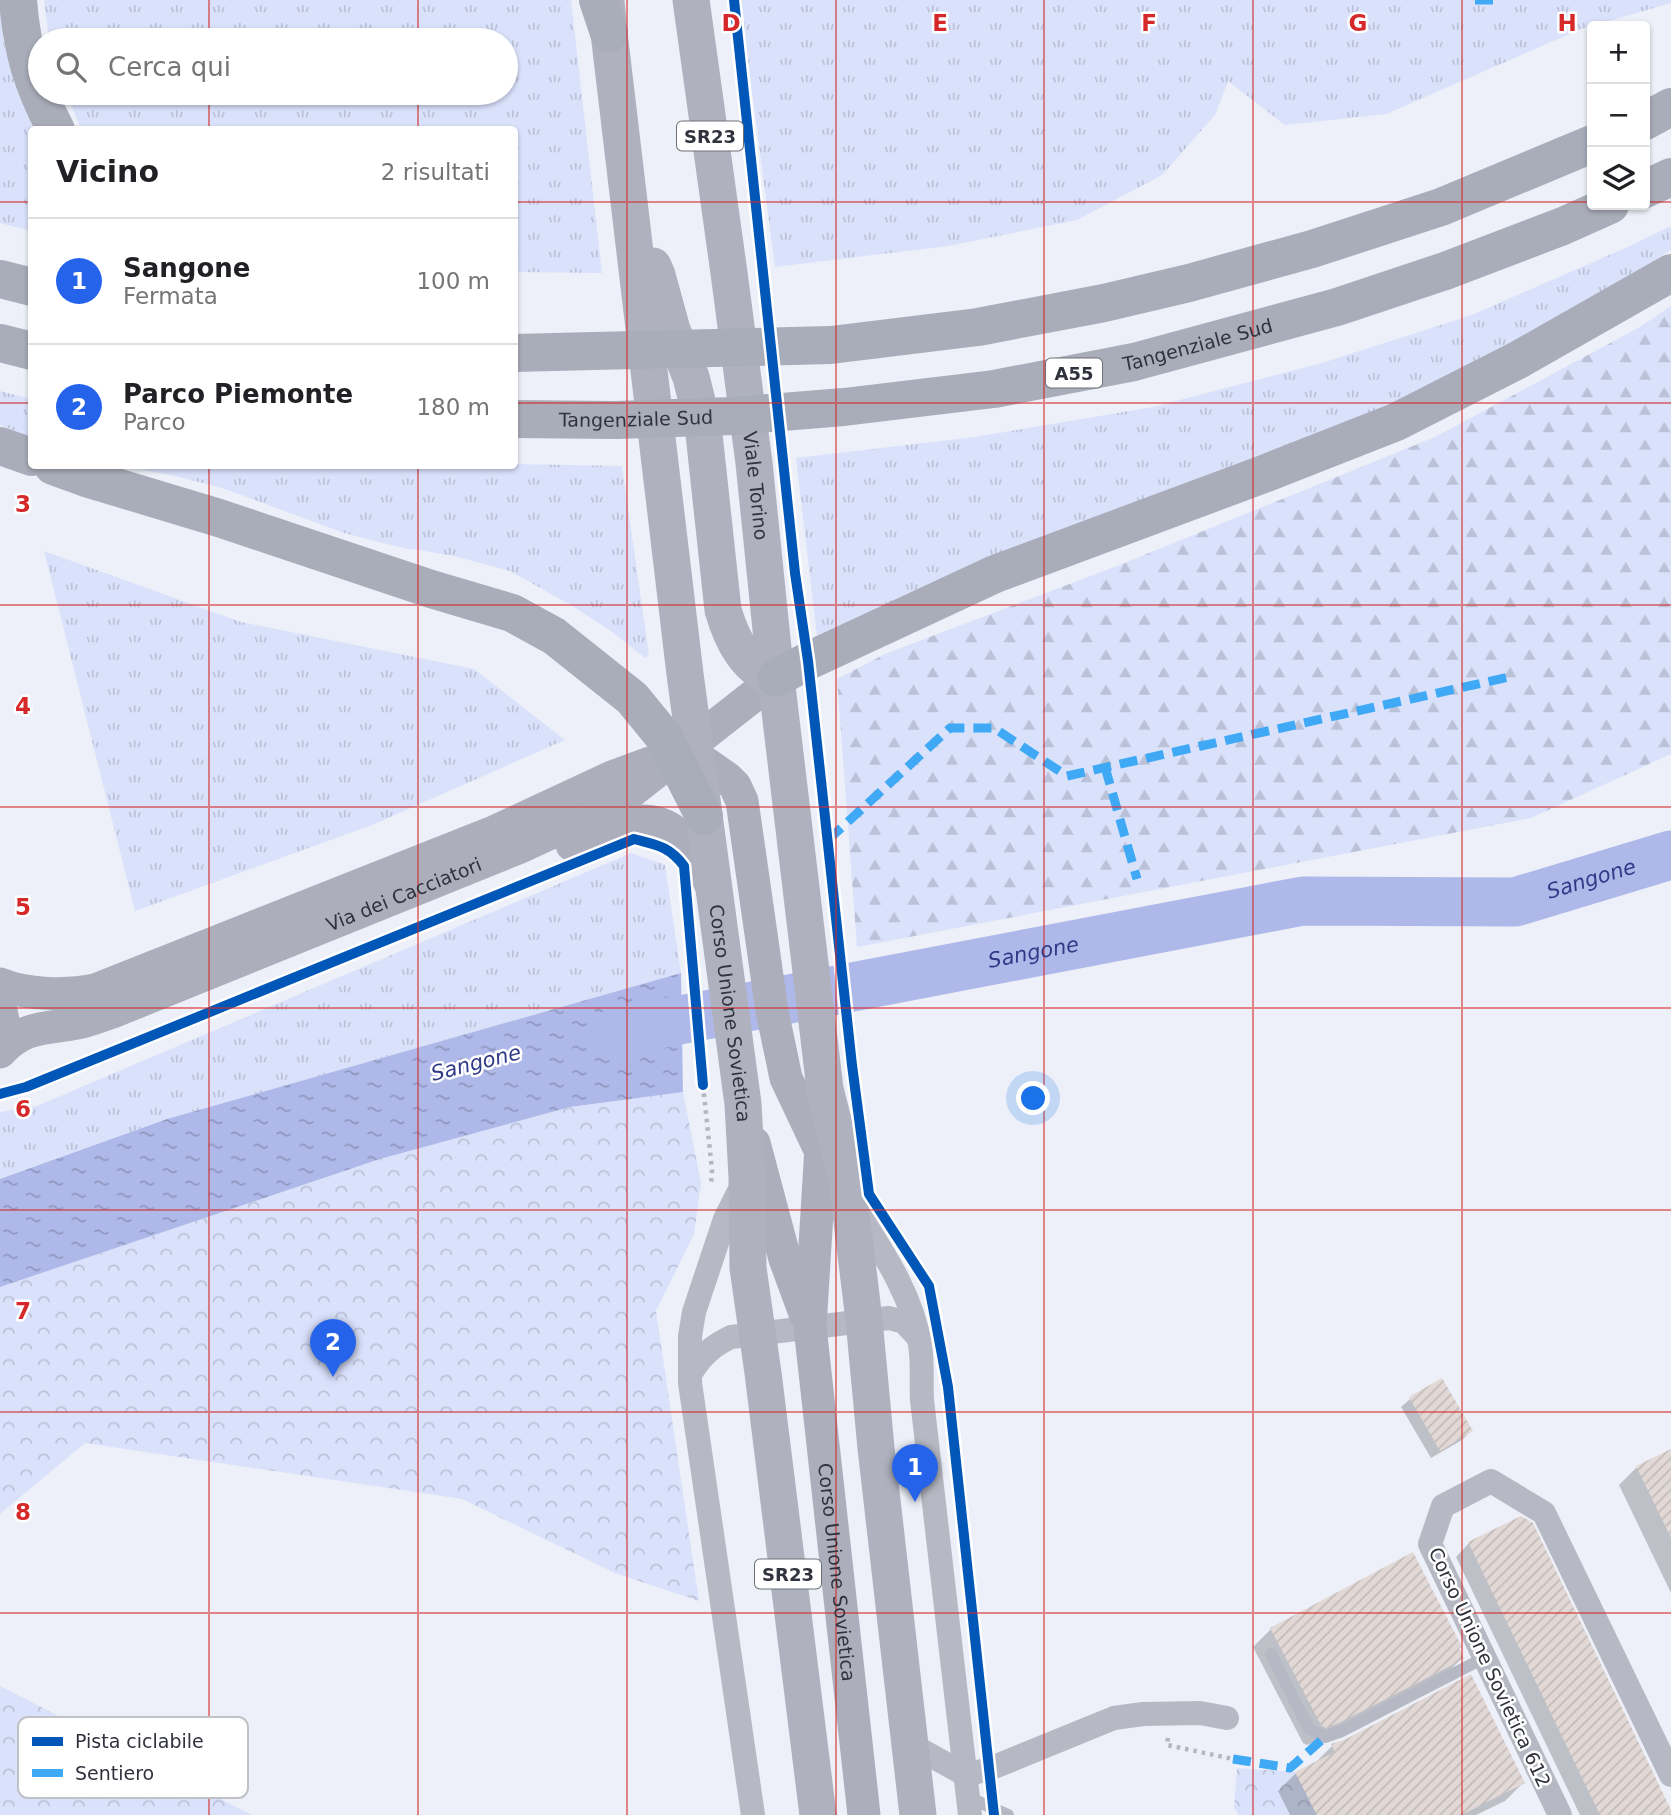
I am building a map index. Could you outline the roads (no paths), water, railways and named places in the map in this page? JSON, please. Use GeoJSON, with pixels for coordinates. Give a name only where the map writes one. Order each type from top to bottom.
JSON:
{"type":"FeatureCollection","features":[{"type":"Feature","properties":{"kind":"highway"},"geometry":{"type":"LineString","coordinates":[[18,0],[20,30],[28,65]]}},
{"type":"Feature","properties":{"kind":"highway"},"geometry":{"type":"LineString","coordinates":[[43,105],[54,126]]}},
{"type":"Feature","properties":{"kind":"highway"},"geometry":{"type":"LineString","coordinates":[[1650,118],[1671,107]]}},
{"type":"Feature","properties":{"kind":"highway"},"geometry":{"type":"LineString","coordinates":[[518,353],[831,345],[978,327],[1092,305],[1201,280],[1312,249],[1428,212],[1587,146]]}},
{"type":"Feature","properties":{"kind":"highway"},"geometry":{"type":"LineString","coordinates":[[1650,187],[1671,177]]}},
{"type":"Feature","properties":{"kind":"highway","name":"Tangenziale Sud"},"geometry":{"type":"LineString","coordinates":[[518,419],[707,417],[844,408],[994,389],[1121,364],[1244,333],[1445,271],[1599,210]]}},
{"type":"Feature","properties":{"kind":"highway"},"geometry":{"type":"LineString","coordinates":[[776,678],[995,574],[1396,422],[1518,360],[1671,274]]}},
{"type":"Feature","properties":{"kind":"highway"},"geometry":{"type":"LineString","coordinates":[[0,279],[28,286]]}},
{"type":"Feature","properties":{"kind":"highway"},"geometry":{"type":"LineString","coordinates":[[0,343],[28,350]]}},
{"type":"Feature","properties":{"kind":"highway"},"geometry":{"type":"LineString","coordinates":[[0,446],[28,456]]}},
{"type":"Feature","properties":{"kind":"highway"},"geometry":{"type":"LineString","coordinates":[[61,469],[512,613],[554,636],[632,698],[682,750],[704,816]]}},
{"type":"Feature","properties":{"kind":"main road","name":"Viale Torino"},"geometry":{"type":"LineString","coordinates":[[691,0],[754,463],[776,678],[824,1078]]}},
{"type":"Feature","properties":{"kind":"main road"},"geometry":{"type":"LineString","coordinates":[[604,11],[630,215],[647,275],[691,377],[703,425],[723,610],[736,645],[757,669],[776,678]]}},
{"type":"Feature","properties":{"kind":"main road"},"geometry":{"type":"LineString","coordinates":[[647,275],[660,466],[685,674],[682,750]]}},
{"type":"Feature","properties":{"kind":"main road","name":"SR23"},"geometry":{"type":"LineString","coordinates":[[704,816],[715,894]]}},
{"type":"Feature","properties":{"kind":"main road","name":"Corso Unione Sovietica"},"geometry":{"type":"LineString","coordinates":[[715,894],[742,1090],[748,1268],[818,1815]]}},
{"type":"Feature","properties":{"kind":"main road","name":"SR23"},"geometry":{"type":"LineString","coordinates":[[824,1078],[846,1172],[918,1815]]}},
{"type":"Feature","properties":{"kind":"street","name":"Via dei Cacciatori"},"geometry":{"type":"LineString","coordinates":[[0,1052],[9,1042],[34,1029],[73,1024],[115,1012],[518,848],[621,800],[776,678]]}},
{"type":"Feature","properties":{"kind":"street","name":"Via dei Cacciatori"},"geometry":{"type":"LineString","coordinates":[[0,984],[34,992],[64,994],[95,990],[496,831],[621,773],[682,750]]}},
{"type":"Feature","properties":{"kind":"street"},"geometry":{"type":"LineString","coordinates":[[682,750],[727,778],[735,786],[742,801],[772,1011],[786,1078],[821,1152]]}},
{"type":"Feature","properties":{"kind":"street"},"geometry":{"type":"LineString","coordinates":[[518,848],[570,846],[630,823],[655,822],[677,834],[690,846],[715,894]]}},
{"type":"Feature","properties":{"kind":"street"},"geometry":{"type":"LineString","coordinates":[[0,1005],[4,1026],[0,1045]]}},
{"type":"Feature","properties":{"kind":"street"},"geometry":{"type":"LineString","coordinates":[[810,1327],[824,1078]]}},
{"type":"Feature","properties":{"kind":"street"},"geometry":{"type":"LineString","coordinates":[[742,1090],[785,1259],[810,1327]]}},
{"type":"Feature","properties":{"kind":"street"},"geometry":{"type":"LineString","coordinates":[[747,1177],[725,1219],[694,1312],[690,1336],[690,1383],[754,1815]]}},
{"type":"Feature","properties":{"kind":"street"},"geometry":{"type":"LineString","coordinates":[[849,1198],[897,1277],[920,1347],[922,1400],[968,1796]]}},
{"type":"Feature","properties":{"kind":"street"},"geometry":{"type":"LineString","coordinates":[[691,1373],[698,1360],[719,1343],[730,1338],[889,1318],[904,1322],[918,1337]]}},
{"type":"Feature","properties":{"kind":"street","name":"Corso Unione Sovietica"},"geometry":{"type":"LineString","coordinates":[[810,1327],[864,1815]]}},
{"type":"Feature","properties":{"kind":"street","name":"Corso Unione Sovietica 612"},"geometry":{"type":"LineString","coordinates":[[1560,1815],[1430,1544],[1443,1506],[1491,1481],[1544,1513],[1671,1775]]}},
{"type":"Feature","properties":{"kind":"street"},"geometry":{"type":"LineString","coordinates":[[968,1796],[989,1769],[1114,1718],[1172,1713],[1200,1713],[1227,1718]]}},
{"type":"Feature","properties":{"kind":"street"},"geometry":{"type":"LineString","coordinates":[[910,1744],[968,1796]]}},
{"type":"Feature","properties":{"kind":"lane"},"geometry":{"type":"LineString","coordinates":[[1271,1654],[1309,1729],[1325,1737],[1342,1731],[1484,1658]]}},
{"type":"Feature","properties":{"kind":"lane"},"geometry":{"type":"LineString","coordinates":[[968,1796],[1008,1815]]}},
{"type":"Feature","properties":{"kind":"water"},"geometry":{"type":"Polygon","coordinates":[[[681,973],[683,1092],[570,1107],[380,1159],[0,1287],[0,1179],[167,1119],[681,973]]]}},
{"type":"Feature","properties":{"kind":"waterway","name":"Sangone"},"geometry":{"type":"LineString","coordinates":[[617,1032],[1303,901],[1515,902],[1671,855]]}},
{"type":"Feature","properties":{"kind":"place","name":"Parco Piemonte"},"geometry":{"type":"Point","coordinates":[333,1377]}},
{"type":"Feature","properties":{"kind":"place","name":"Sangone"},"geometry":{"type":"Point","coordinates":[915,1502]}}]}
